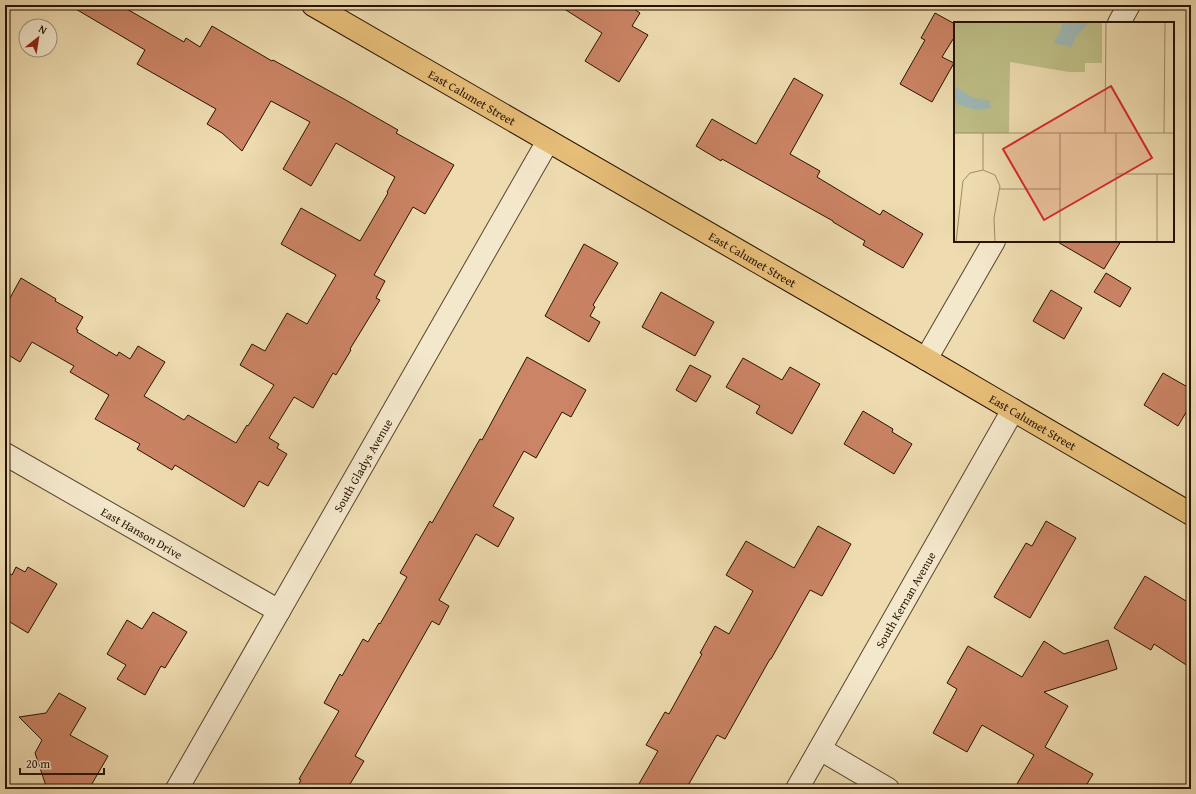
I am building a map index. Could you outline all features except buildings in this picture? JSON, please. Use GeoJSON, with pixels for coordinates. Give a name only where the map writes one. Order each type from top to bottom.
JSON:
{"type":"FeatureCollection","features":[{"type":"Feature","properties":{"kind":"main road","name":"East Calumet Street"},"geometry":{"type":"LineString","coordinates":[[313,5],[1191,514]]}},
{"type":"Feature","properties":{"kind":"street"},"geometry":{"type":"LineString","coordinates":[[1120,22],[1129,5]]}},
{"type":"Feature","properties":{"kind":"street","name":"South Gladys Avenue"},"geometry":{"type":"LineString","coordinates":[[177,789],[548,141]]}},
{"type":"Feature","properties":{"kind":"street"},"geometry":{"type":"LineString","coordinates":[[926,359],[993,242]]}},
{"type":"Feature","properties":{"kind":"street","name":"South Kernan Avenue"},"geometry":{"type":"LineString","coordinates":[[797,789],[1013,410]]}},
{"type":"Feature","properties":{"kind":"street","name":"East Hanson Drive"},"geometry":{"type":"LineString","coordinates":[[5,454],[279,611]]}},
{"type":"Feature","properties":{"kind":"street"},"geometry":{"type":"LineString","coordinates":[[820,749],[888,789]]}}]}
